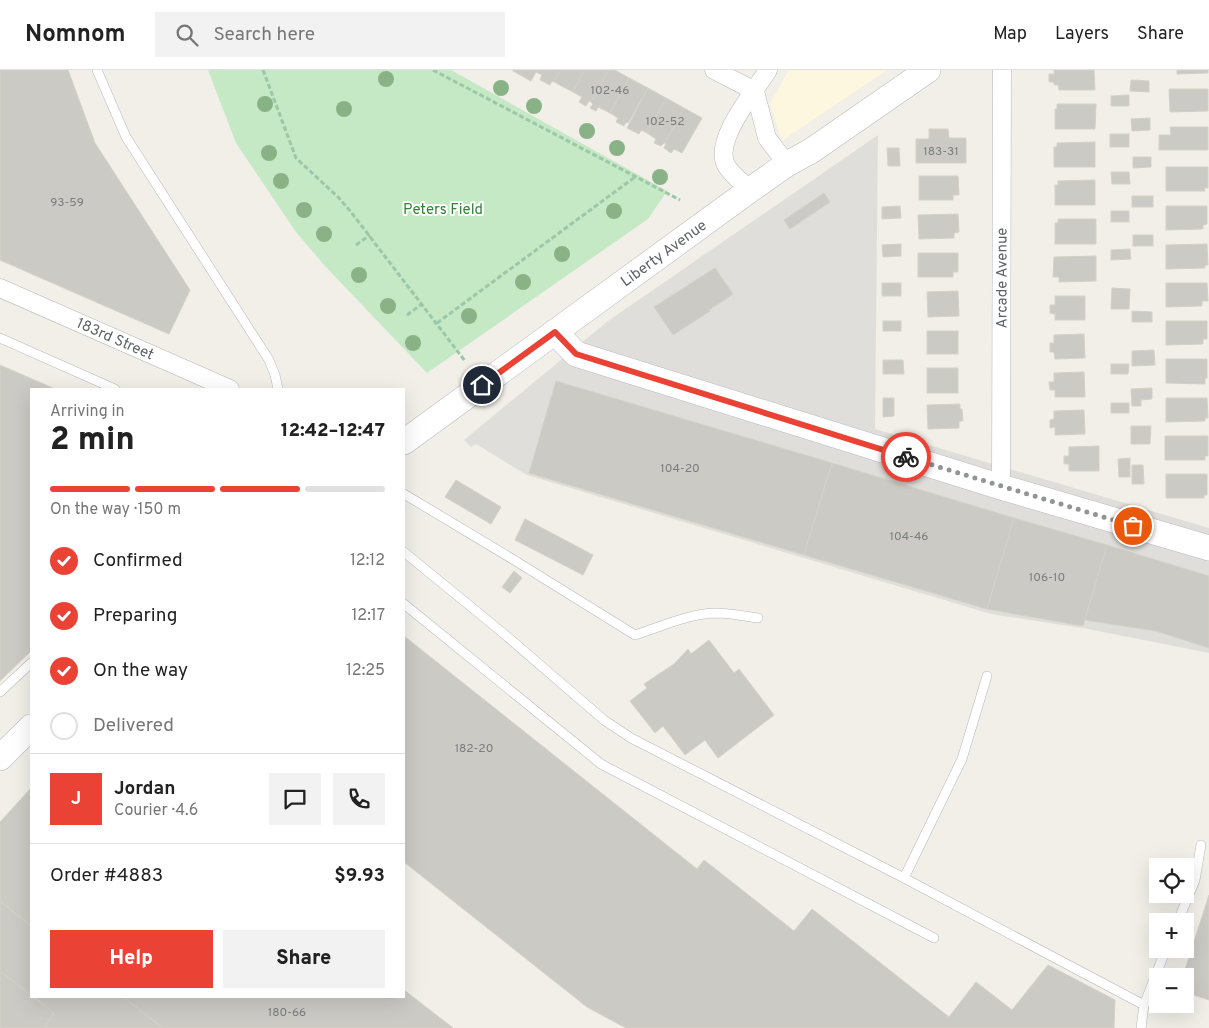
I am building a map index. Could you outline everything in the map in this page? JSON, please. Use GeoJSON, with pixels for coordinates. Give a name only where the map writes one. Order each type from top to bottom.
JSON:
{"type":"FeatureCollection","features":[{"type":"Feature","properties":{"kind":"main road","name":"Liberty Avenue"},"geometry":{"type":"LineString","coordinates":[[405,441],[750,190],[787,164],[811,151],[928,70]]}},
{"type":"Feature","properties":{"kind":"main road"},"geometry":{"type":"LineString","coordinates":[[555,332],[576,354],[1001,487],[1209,548]]}},
{"type":"Feature","properties":{"kind":"main road"},"geometry":{"type":"LineString","coordinates":[[0,758],[30,728]]}},
{"type":"Feature","properties":{"kind":"street"},"geometry":{"type":"LineString","coordinates":[[714,70],[756,91]]}},
{"type":"Feature","properties":{"kind":"street"},"geometry":{"type":"LineString","coordinates":[[750,190],[726,165],[723,149],[733,122],[756,91],[768,70]]}},
{"type":"Feature","properties":{"kind":"street","name":"Arcade Avenue"},"geometry":{"type":"LineString","coordinates":[[1001,487],[1002,70]]}},
{"type":"Feature","properties":{"kind":"street"},"geometry":{"type":"LineString","coordinates":[[756,91],[767,138],[787,164]]}},
{"type":"Feature","properties":{"kind":"street","name":"183rd Street"},"geometry":{"type":"LineString","coordinates":[[0,288],[228,388]]}},
{"type":"Feature","properties":{"kind":"lane"},"geometry":{"type":"LineString","coordinates":[[97,70],[126,137],[268,360],[275,375],[278,388]]}},
{"type":"Feature","properties":{"kind":"lane"},"geometry":{"type":"LineString","coordinates":[[0,338],[113,388]]}},
{"type":"Feature","properties":{"kind":"lane"},"geometry":{"type":"LineString","coordinates":[[405,495],[635,635],[687,618],[704,615],[727,614],[758,618]]}},
{"type":"Feature","properties":{"kind":"lane"},"geometry":{"type":"LineString","coordinates":[[405,553],[511,639],[604,720],[631,738],[904,878],[1144,1005]]}},
{"type":"Feature","properties":{"kind":"lane"},"geometry":{"type":"LineString","coordinates":[[405,605],[601,764],[934,938]]}},
{"type":"Feature","properties":{"kind":"lane"},"geometry":{"type":"LineString","coordinates":[[0,692],[30,664]]}},
{"type":"Feature","properties":{"kind":"lane"},"geometry":{"type":"LineString","coordinates":[[904,878],[962,758],[987,676]]}},
{"type":"Feature","properties":{"kind":"lane"},"geometry":{"type":"LineString","coordinates":[[1182,913],[1196,880],[1201,845]]}},
{"type":"Feature","properties":{"kind":"lane"},"geometry":{"type":"LineString","coordinates":[[1141,1028],[1144,1005],[1162,958]]}},
{"type":"Feature","properties":{"kind":"path"},"geometry":{"type":"LineString","coordinates":[[263,70],[296,158],[339,198],[370,235],[465,361]]}},
{"type":"Feature","properties":{"kind":"path"},"geometry":{"type":"LineString","coordinates":[[433,70],[680,200]]}},
{"type":"Feature","properties":{"kind":"path"},"geometry":{"type":"LineString","coordinates":[[437,323],[635,177]]}},
{"type":"Feature","properties":{"kind":"path"},"geometry":{"type":"LineString","coordinates":[[356,245],[370,235]]}},
{"type":"Feature","properties":{"kind":"path"},"geometry":{"type":"LineString","coordinates":[[407,315],[422,304]]}},
{"type":"Feature","properties":{"kind":"shaded area"},"geometry":{"type":"Polygon","coordinates":[[[789,70],[887,70],[782,141],[770,104],[789,70]]]}},
{"type":"Feature","properties":{"kind":"shaded area"},"geometry":{"type":"Polygon","coordinates":[[[878,135],[875,429],[1209,528],[1209,653],[1088,629],[991,614],[527,475],[476,444],[471,447],[464,440],[608,321],[878,135]]]}},
{"type":"Feature","properties":{"kind":"green space","name":"Peters Field"},"geometry":{"type":"Polygon","coordinates":[[[208,70],[451,70],[667,191],[648,219],[427,373],[325,266],[296,232],[236,143],[208,70]]]}},
{"type":"Feature","properties":{"kind":"building"},"geometry":{"type":"Polygon","coordinates":[[[0,70],[68,70],[95,143],[190,290],[169,334],[0,260],[0,70]]]}},
{"type":"Feature","properties":{"kind":"building"},"geometry":{"type":"Polygon","coordinates":[[[513,70],[537,70],[531,81],[513,70]]]}},
{"type":"Feature","properties":{"kind":"building"},"geometry":{"type":"Polygon","coordinates":[[[537,70],[561,70],[550,85],[540,80],[542,75],[536,72],[537,70]]]}},
{"type":"Feature","properties":{"kind":"building"},"geometry":{"type":"Polygon","coordinates":[[[561,70],[585,70],[573,92],[554,82],[561,70]]]}},
{"type":"Feature","properties":{"kind":"building"},"geometry":{"type":"Polygon","coordinates":[[[585,70],[609,70],[591,102],[589,101],[586,106],[579,102],[582,97],[573,92],[585,70]]]}},
{"type":"Feature","properties":{"kind":"building"},"geometry":{"type":"Polygon","coordinates":[[[609,70],[615,70],[629,78],[610,113],[598,107],[596,111],[590,108],[593,104],[591,102],[609,70]]]}},
{"type":"Feature","properties":{"kind":"building"},"geometry":{"type":"Polygon","coordinates":[[[1054,70],[1094,70],[1095,90],[1059,90],[1058,85],[1054,85],[1054,82],[1049,82],[1049,74],[1054,74],[1054,70]]]}},
{"type":"Feature","properties":{"kind":"building"},"geometry":{"type":"Polygon","coordinates":[[[1177,70],[1208,70],[1208,73],[1177,74],[1177,70]]]}},
{"type":"Feature","properties":{"kind":"building"},"geometry":{"type":"Polygon","coordinates":[[[629,78],[648,88],[628,123],[626,122],[624,126],[616,122],[618,118],[610,113],[629,78]]]}},
{"type":"Feature","properties":{"kind":"building"},"geometry":{"type":"Polygon","coordinates":[[[1131,80],[1149,81],[1149,92],[1130,91],[1131,80]]]}},
{"type":"Feature","properties":{"kind":"building"},"geometry":{"type":"Polygon","coordinates":[[[648,88],[666,98],[647,133],[641,130],[639,134],[627,128],[648,88]]]}},
{"type":"Feature","properties":{"kind":"building"},"geometry":{"type":"Polygon","coordinates":[[[1169,89],[1208,89],[1208,111],[1170,112],[1169,89]]]}},
{"type":"Feature","properties":{"kind":"building"},"geometry":{"type":"Polygon","coordinates":[[[1129,95],[1129,106],[1111,106],[1111,96],[1129,95]]]}},
{"type":"Feature","properties":{"kind":"building"},"geometry":{"type":"Polygon","coordinates":[[[666,98],[684,108],[665,143],[661,146],[654,143],[656,139],[647,133],[666,98]]]}},
{"type":"Feature","properties":{"kind":"building"},"geometry":{"type":"Polygon","coordinates":[[[1057,104],[1096,104],[1095,129],[1055,129],[1055,109],[1057,109],[1057,104]]]}},
{"type":"Feature","properties":{"kind":"building"},"geometry":{"type":"Polygon","coordinates":[[[684,108],[702,118],[682,153],[674,149],[671,153],[664,148],[665,143],[684,108]]]}},
{"type":"Feature","properties":{"kind":"building"},"geometry":{"type":"Polygon","coordinates":[[[1150,118],[1150,130],[1132,131],[1131,119],[1150,118]]]}},
{"type":"Feature","properties":{"kind":"building"},"geometry":{"type":"Polygon","coordinates":[[[1170,127],[1208,127],[1208,150],[1159,150],[1159,135],[1171,135],[1170,127]]]}},
{"type":"Feature","properties":{"kind":"building"},"geometry":{"type":"Polygon","coordinates":[[[929,129],[948,129],[949,138],[966,138],[966,163],[916,163],[916,139],[929,139],[929,129]]]}},
{"type":"Feature","properties":{"kind":"building"},"geometry":{"type":"Polygon","coordinates":[[[1110,134],[1129,134],[1129,147],[1110,147],[1110,134]]]}},
{"type":"Feature","properties":{"kind":"building"},"geometry":{"type":"Polygon","coordinates":[[[1095,142],[1095,167],[1054,167],[1054,147],[1057,147],[1057,143],[1095,142]]]}},
{"type":"Feature","properties":{"kind":"building"},"geometry":{"type":"Polygon","coordinates":[[[887,148],[899,148],[900,166],[888,166],[887,148]]]}},
{"type":"Feature","properties":{"kind":"building"},"geometry":{"type":"Polygon","coordinates":[[[1133,157],[1151,157],[1151,167],[1133,168],[1133,157]]]}},
{"type":"Feature","properties":{"kind":"building"},"geometry":{"type":"Polygon","coordinates":[[[1166,167],[1208,167],[1208,188],[1204,188],[1205,191],[1166,191],[1166,167]]]}},
{"type":"Feature","properties":{"kind":"building"},"geometry":{"type":"Polygon","coordinates":[[[1111,172],[1129,172],[1130,184],[1112,184],[1111,172]]]}},
{"type":"Feature","properties":{"kind":"building"},"geometry":{"type":"Polygon","coordinates":[[[919,176],[958,176],[959,195],[953,195],[953,200],[919,200],[919,176]]]}},
{"type":"Feature","properties":{"kind":"building"},"geometry":{"type":"Polygon","coordinates":[[[1095,180],[1095,205],[1055,205],[1055,185],[1058,185],[1058,181],[1095,180]]]}},
{"type":"Feature","properties":{"kind":"building"},"geometry":{"type":"Polygon","coordinates":[[[824,193],[830,202],[790,229],[784,220],[824,193]]]}},
{"type":"Feature","properties":{"kind":"building"},"geometry":{"type":"Polygon","coordinates":[[[1132,196],[1153,196],[1153,207],[1132,207],[1132,196]]]}},
{"type":"Feature","properties":{"kind":"building"},"geometry":{"type":"Polygon","coordinates":[[[900,206],[901,218],[882,219],[882,207],[900,206]]]}},
{"type":"Feature","properties":{"kind":"building"},"geometry":{"type":"Polygon","coordinates":[[[1166,206],[1207,206],[1207,224],[1203,225],[1203,229],[1166,230],[1166,206]]]}},
{"type":"Feature","properties":{"kind":"building"},"geometry":{"type":"Polygon","coordinates":[[[1111,211],[1129,211],[1129,222],[1111,222],[1111,211]]]}},
{"type":"Feature","properties":{"kind":"building"},"geometry":{"type":"Polygon","coordinates":[[[958,214],[959,232],[954,233],[954,238],[919,239],[918,215],[958,214]]]}},
{"type":"Feature","properties":{"kind":"building"},"geometry":{"type":"Polygon","coordinates":[[[1058,219],[1096,219],[1096,244],[1055,244],[1055,223],[1058,223],[1058,219]]]}},
{"type":"Feature","properties":{"kind":"building"},"geometry":{"type":"Polygon","coordinates":[[[1133,235],[1153,235],[1153,246],[1133,246],[1133,235]]]}},
{"type":"Feature","properties":{"kind":"building"},"geometry":{"type":"Polygon","coordinates":[[[901,244],[901,256],[883,257],[882,245],[901,244]]]}},
{"type":"Feature","properties":{"kind":"building"},"geometry":{"type":"Polygon","coordinates":[[[1207,244],[1208,265],[1205,265],[1205,268],[1166,269],[1166,245],[1207,244]]]}},
{"type":"Feature","properties":{"kind":"building"},"geometry":{"type":"Polygon","coordinates":[[[1130,249],[1131,259],[1111,260],[1111,250],[1130,249]]]}},
{"type":"Feature","properties":{"kind":"building"},"geometry":{"type":"Polygon","coordinates":[[[918,253],[958,253],[958,272],[953,272],[953,277],[918,277],[918,253]]]}},
{"type":"Feature","properties":{"kind":"building"},"geometry":{"type":"Polygon","coordinates":[[[1096,256],[1096,281],[1059,282],[1059,277],[1053,277],[1054,257],[1096,256]]]}},
{"type":"Feature","properties":{"kind":"building"},"geometry":{"type":"Polygon","coordinates":[[[715,268],[733,294],[673,335],[654,307],[715,268]]]}},
{"type":"Feature","properties":{"kind":"building"},"geometry":{"type":"Polygon","coordinates":[[[882,283],[901,283],[901,296],[882,296],[882,283]]]}},
{"type":"Feature","properties":{"kind":"building"},"geometry":{"type":"Polygon","coordinates":[[[1166,283],[1207,283],[1208,301],[1202,301],[1202,306],[1166,307],[1166,283]]]}},
{"type":"Feature","properties":{"kind":"building"},"geometry":{"type":"Polygon","coordinates":[[[1112,288],[1130,289],[1129,309],[1111,309],[1112,288]]]}},
{"type":"Feature","properties":{"kind":"building"},"geometry":{"type":"Polygon","coordinates":[[[958,291],[959,316],[928,317],[927,292],[958,291]]]}},
{"type":"Feature","properties":{"kind":"building"},"geometry":{"type":"Polygon","coordinates":[[[1055,296],[1085,296],[1085,320],[1055,320],[1055,314],[1050,313],[1050,305],[1055,305],[1055,296]]]}},
{"type":"Feature","properties":{"kind":"building"},"geometry":{"type":"Polygon","coordinates":[[[1132,311],[1152,312],[1152,322],[1132,322],[1132,311]]]}},
{"type":"Feature","properties":{"kind":"building"},"geometry":{"type":"Polygon","coordinates":[[[883,321],[901,321],[901,331],[883,331],[883,321]]]}},
{"type":"Feature","properties":{"kind":"building"},"geometry":{"type":"Polygon","coordinates":[[[1166,321],[1207,321],[1207,339],[1203,339],[1203,344],[1166,345],[1166,321]]]}},
{"type":"Feature","properties":{"kind":"building"},"geometry":{"type":"Polygon","coordinates":[[[927,331],[958,331],[958,354],[927,354],[927,331]]]}},
{"type":"Feature","properties":{"kind":"building"},"geometry":{"type":"Polygon","coordinates":[[[1084,334],[1085,358],[1055,359],[1054,352],[1050,352],[1050,343],[1054,343],[1054,335],[1084,334]]]}},
{"type":"Feature","properties":{"kind":"building"},"geometry":{"type":"Polygon","coordinates":[[[1154,350],[1155,365],[1132,366],[1132,351],[1154,350]]]}},
{"type":"Feature","properties":{"kind":"building"},"geometry":{"type":"Polygon","coordinates":[[[1166,359],[1207,359],[1207,378],[1205,379],[1205,384],[1166,383],[1166,359]]]}},
{"type":"Feature","properties":{"kind":"building"},"geometry":{"type":"Polygon","coordinates":[[[883,360],[903,360],[904,374],[883,374],[883,360]]]}},
{"type":"Feature","properties":{"kind":"building"},"geometry":{"type":"Polygon","coordinates":[[[1111,364],[1129,364],[1128,374],[1111,374],[1111,364]]]}},
{"type":"Feature","properties":{"kind":"building"},"geometry":{"type":"Polygon","coordinates":[[[0,365],[53,388],[30,388],[30,652],[0,681],[0,365]]]}},
{"type":"Feature","properties":{"kind":"building"},"geometry":{"type":"Polygon","coordinates":[[[927,368],[958,368],[958,393],[927,393],[927,368]]]}},
{"type":"Feature","properties":{"kind":"building"},"geometry":{"type":"Polygon","coordinates":[[[1084,372],[1085,397],[1055,397],[1055,390],[1050,390],[1049,382],[1054,382],[1054,373],[1084,372]]]}},
{"type":"Feature","properties":{"kind":"building"},"geometry":{"type":"Polygon","coordinates":[[[556,381],[832,463],[804,555],[529,473],[556,381]]]}},
{"type":"Feature","properties":{"kind":"building"},"geometry":{"type":"Polygon","coordinates":[[[1152,388],[1152,399],[1141,400],[1141,406],[1132,406],[1131,389],[1152,388]]]}},
{"type":"Feature","properties":{"kind":"building"},"geometry":{"type":"Polygon","coordinates":[[[883,398],[894,398],[894,416],[883,417],[883,398]]]}},
{"type":"Feature","properties":{"kind":"building"},"geometry":{"type":"Polygon","coordinates":[[[1166,398],[1207,398],[1208,418],[1205,418],[1205,421],[1166,422],[1166,398]]]}},
{"type":"Feature","properties":{"kind":"building"},"geometry":{"type":"Polygon","coordinates":[[[1111,403],[1129,403],[1129,413],[1111,413],[1111,403]]]}},
{"type":"Feature","properties":{"kind":"building"},"geometry":{"type":"Polygon","coordinates":[[[960,404],[963,421],[959,421],[959,428],[928,429],[927,405],[960,404]]]}},
{"type":"Feature","properties":{"kind":"building"},"geometry":{"type":"Polygon","coordinates":[[[1084,410],[1085,434],[1055,435],[1055,427],[1050,428],[1050,420],[1054,419],[1054,411],[1084,410]]]}},
{"type":"Feature","properties":{"kind":"building"},"geometry":{"type":"Polygon","coordinates":[[[1131,426],[1151,426],[1150,444],[1131,444],[1131,426]]]}},
{"type":"Feature","properties":{"kind":"building"},"geometry":{"type":"Polygon","coordinates":[[[1165,436],[1208,436],[1208,456],[1205,456],[1205,460],[1165,460],[1165,436]]]}},
{"type":"Feature","properties":{"kind":"building"},"geometry":{"type":"Polygon","coordinates":[[[1099,446],[1099,471],[1069,471],[1069,464],[1064,464],[1064,456],[1069,456],[1069,447],[1099,446]]]}},
{"type":"Feature","properties":{"kind":"building"},"geometry":{"type":"Polygon","coordinates":[[[1130,458],[1130,477],[1119,477],[1118,459],[1130,458]]]}},
{"type":"Feature","properties":{"kind":"building"},"geometry":{"type":"Polygon","coordinates":[[[832,463],[1014,518],[987,609],[804,555],[832,463]]]}},
{"type":"Feature","properties":{"kind":"building"},"geometry":{"type":"Polygon","coordinates":[[[1132,465],[1143,465],[1144,484],[1132,484],[1132,465]]]}},
{"type":"Feature","properties":{"kind":"building"},"geometry":{"type":"Polygon","coordinates":[[[1166,474],[1207,474],[1207,495],[1204,495],[1204,498],[1166,498],[1166,474]]]}},
{"type":"Feature","properties":{"kind":"building"},"geometry":{"type":"Polygon","coordinates":[[[456,480],[501,507],[491,524],[445,497],[456,480]]]}},
{"type":"Feature","properties":{"kind":"building"},"geometry":{"type":"Polygon","coordinates":[[[1014,518],[1107,545],[1083,626],[987,609],[1014,518]]]}},
{"type":"Feature","properties":{"kind":"building"},"geometry":{"type":"Polygon","coordinates":[[[525,519],[593,555],[583,575],[515,540],[525,519]]]}},
{"type":"Feature","properties":{"kind":"building"},"geometry":{"type":"Polygon","coordinates":[[[1107,545],[1209,576],[1209,648],[1156,631],[1085,620],[1107,545]]]}},
{"type":"Feature","properties":{"kind":"building"},"geometry":{"type":"Polygon","coordinates":[[[514,571],[522,578],[510,593],[502,587],[514,571]]]}},
{"type":"Feature","properties":{"kind":"building"},"geometry":{"type":"Polygon","coordinates":[[[405,637],[697,869],[704,860],[794,931],[812,909],[949,1017],[976,982],[1012,1010],[1048,965],[1115,1000],[1114,1028],[626,1028],[587,1007],[405,863],[405,637]]]}},
{"type":"Feature","properties":{"kind":"building"},"geometry":{"type":"Polygon","coordinates":[[[709,640],[734,673],[739,669],[774,715],[718,758],[705,740],[685,755],[663,726],[655,733],[630,701],[647,688],[644,684],[674,664],[688,649],[691,654],[709,640]]]}},
{"type":"Feature","properties":{"kind":"building"},"geometry":{"type":"Polygon","coordinates":[[[30,789],[30,925],[0,901],[0,822],[30,789]]]}},
{"type":"Feature","properties":{"kind":"building"},"geometry":{"type":"Polygon","coordinates":[[[1209,895],[1209,1000],[1194,995],[1194,968],[1186,968],[1189,958],[1194,958],[1194,942],[1209,895]]]}},
{"type":"Feature","properties":{"kind":"building"},"geometry":{"type":"Polygon","coordinates":[[[0,901],[30,925],[30,994],[0,971],[0,901]]]}},
{"type":"Feature","properties":{"kind":"building"},"geometry":{"type":"Polygon","coordinates":[[[0,971],[30,994],[30,998],[35,998],[54,1013],[45,1028],[0,1028],[0,971]]]}},
{"type":"Feature","properties":{"kind":"building"},"geometry":{"type":"Polygon","coordinates":[[[405,991],[453,1028],[163,1028],[125,998],[405,998],[405,991]]]}},
{"type":"Feature","properties":{"kind":"building"},"geometry":{"type":"Polygon","coordinates":[[[35,998],[125,998],[163,1028],[45,1028],[54,1013],[35,998]]]}},
{"type":"Feature","properties":{"kind":"way so far"},"geometry":{"type":"LineString","coordinates":[[906,457],[1133,526]]}},
{"type":"Feature","properties":{"kind":"route"},"geometry":{"type":"LineString","coordinates":[[482,385],[555,332],[576,354],[906,457]]}}]}
